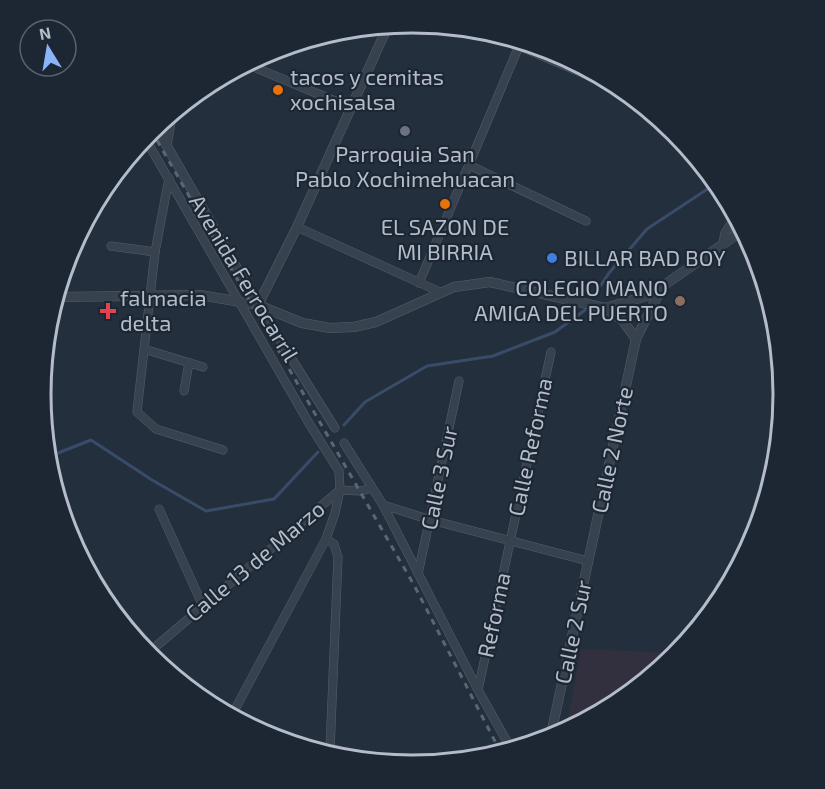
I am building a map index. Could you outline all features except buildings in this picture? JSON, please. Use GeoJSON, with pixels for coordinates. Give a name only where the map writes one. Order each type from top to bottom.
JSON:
{"type":"FeatureCollection","features":[{"type":"Feature","properties":{"kind":"street"},"geometry":{"type":"LineString","coordinates":[[258,304],[297,227],[384,34]]}},
{"type":"Feature","properties":{"kind":"street"},"geometry":{"type":"LineString","coordinates":[[419,283],[518,49]]}},
{"type":"Feature","properties":{"kind":"street"},"geometry":{"type":"LineString","coordinates":[[257,68],[352,108]]}},
{"type":"Feature","properties":{"kind":"street"},"geometry":{"type":"LineString","coordinates":[[167,146],[170,127]]}},
{"type":"Feature","properties":{"kind":"street","name":"Avenida Ferrocarril"},"geometry":{"type":"LineString","coordinates":[[161,135],[258,304],[335,428]]}},
{"type":"Feature","properties":{"kind":"street"},"geometry":{"type":"LineString","coordinates":[[150,146],[310,425],[339,471],[340,490],[326,539],[235,710]]}},
{"type":"Feature","properties":{"kind":"street"},"geometry":{"type":"LineString","coordinates":[[469,165],[586,220]]}},
{"type":"Feature","properties":{"kind":"street"},"geometry":{"type":"LineString","coordinates":[[169,178],[155,252],[137,412],[156,429],[223,450]]}},
{"type":"Feature","properties":{"kind":"street"},"geometry":{"type":"LineString","coordinates":[[723,243],[725,233],[731,224]]}},
{"type":"Feature","properties":{"kind":"street"},"geometry":{"type":"LineString","coordinates":[[297,227],[440,292]]}},
{"type":"Feature","properties":{"kind":"street"},"geometry":{"type":"LineString","coordinates":[[606,308],[643,298],[661,289],[737,234]]}},
{"type":"Feature","properties":{"kind":"street"},"geometry":{"type":"LineString","coordinates":[[111,246],[155,252]]}},
{"type":"Feature","properties":{"kind":"street"},"geometry":{"type":"LineString","coordinates":[[64,297],[200,295],[258,304],[302,324],[330,328],[354,327],[376,322],[440,292],[490,282],[606,308],[623,321],[636,339]]}},
{"type":"Feature","properties":{"kind":"street","name":"Calle 2 Norte"},"geometry":{"type":"LineString","coordinates":[[588,561],[636,339],[661,289]]}},
{"type":"Feature","properties":{"kind":"street"},"geometry":{"type":"LineString","coordinates":[[144,350],[203,367]]}},
{"type":"Feature","properties":{"kind":"street","name":"Calle Reforma"},"geometry":{"type":"LineString","coordinates":[[510,541],[550,352]]}},
{"type":"Feature","properties":{"kind":"street"},"geometry":{"type":"LineString","coordinates":[[184,391],[189,363]]}},
{"type":"Feature","properties":{"kind":"street","name":"Calle 3 Sur"},"geometry":{"type":"LineString","coordinates":[[418,574],[459,381]]}},
{"type":"Feature","properties":{"kind":"street"},"geometry":{"type":"LineString","coordinates":[[344,442],[383,505],[508,743]]}},
{"type":"Feature","properties":{"kind":"street","name":"Calle 13 de Marzo"},"geometry":{"type":"LineString","coordinates":[[155,647],[340,490],[361,491],[372,488]]}},
{"type":"Feature","properties":{"kind":"street"},"geometry":{"type":"LineString","coordinates":[[383,505],[431,520],[588,561]]}},
{"type":"Feature","properties":{"kind":"street"},"geometry":{"type":"LineString","coordinates":[[159,509],[203,606]]}},
{"type":"Feature","properties":{"kind":"street"},"geometry":{"type":"LineString","coordinates":[[326,539],[334,544],[338,557],[330,746]]}},
{"type":"Feature","properties":{"kind":"street","name":"Reforma"},"geometry":{"type":"LineString","coordinates":[[478,690],[510,541]]}},
{"type":"Feature","properties":{"kind":"street","name":"Calle 2 Sur"},"geometry":{"type":"LineString","coordinates":[[553,727],[588,561]]}},
{"type":"Feature","properties":{"kind":"shaded area"},"geometry":{"type":"Polygon","coordinates":[[[581,649],[665,652],[633,681],[593,708],[568,721],[581,649]]]}},
{"type":"Feature","properties":{"kind":"waterway"},"geometry":{"type":"LineString","coordinates":[[595,294],[609,273],[647,229],[709,188]]}},
{"type":"Feature","properties":{"kind":"waterway"},"geometry":{"type":"LineString","coordinates":[[344,425],[365,402],[427,366],[493,356],[555,332],[585,310]]}},
{"type":"Feature","properties":{"kind":"waterway"},"geometry":{"type":"LineString","coordinates":[[56,454],[91,440],[152,480],[206,511],[274,499],[318,452]]}},
{"type":"Feature","properties":{"kind":"railway"},"geometry":{"type":"LineString","coordinates":[[157,140],[414,585],[497,746]]}},
{"type":"Feature","properties":{"kind":"place","name":"tacos y cemitas xochisalsa"},"geometry":{"type":"Point","coordinates":[278,90]}},
{"type":"Feature","properties":{"kind":"place","name":"Parroquia San Pablo Xochimehuacan"},"geometry":{"type":"Point","coordinates":[405,131]}},
{"type":"Feature","properties":{"kind":"place","name":"EL SAZON DE MI BIRRIA"},"geometry":{"type":"Point","coordinates":[445,204]}},
{"type":"Feature","properties":{"kind":"place","name":"BILLAR BAD BOY"},"geometry":{"type":"Point","coordinates":[552,258]}},
{"type":"Feature","properties":{"kind":"place","name":"COLEGIO MANO AMIGA DEL PUERTO"},"geometry":{"type":"Point","coordinates":[680,301]}},
{"type":"Feature","properties":{"kind":"place","name":"falmacia delta"},"geometry":{"type":"Point","coordinates":[108,311]}}]}
